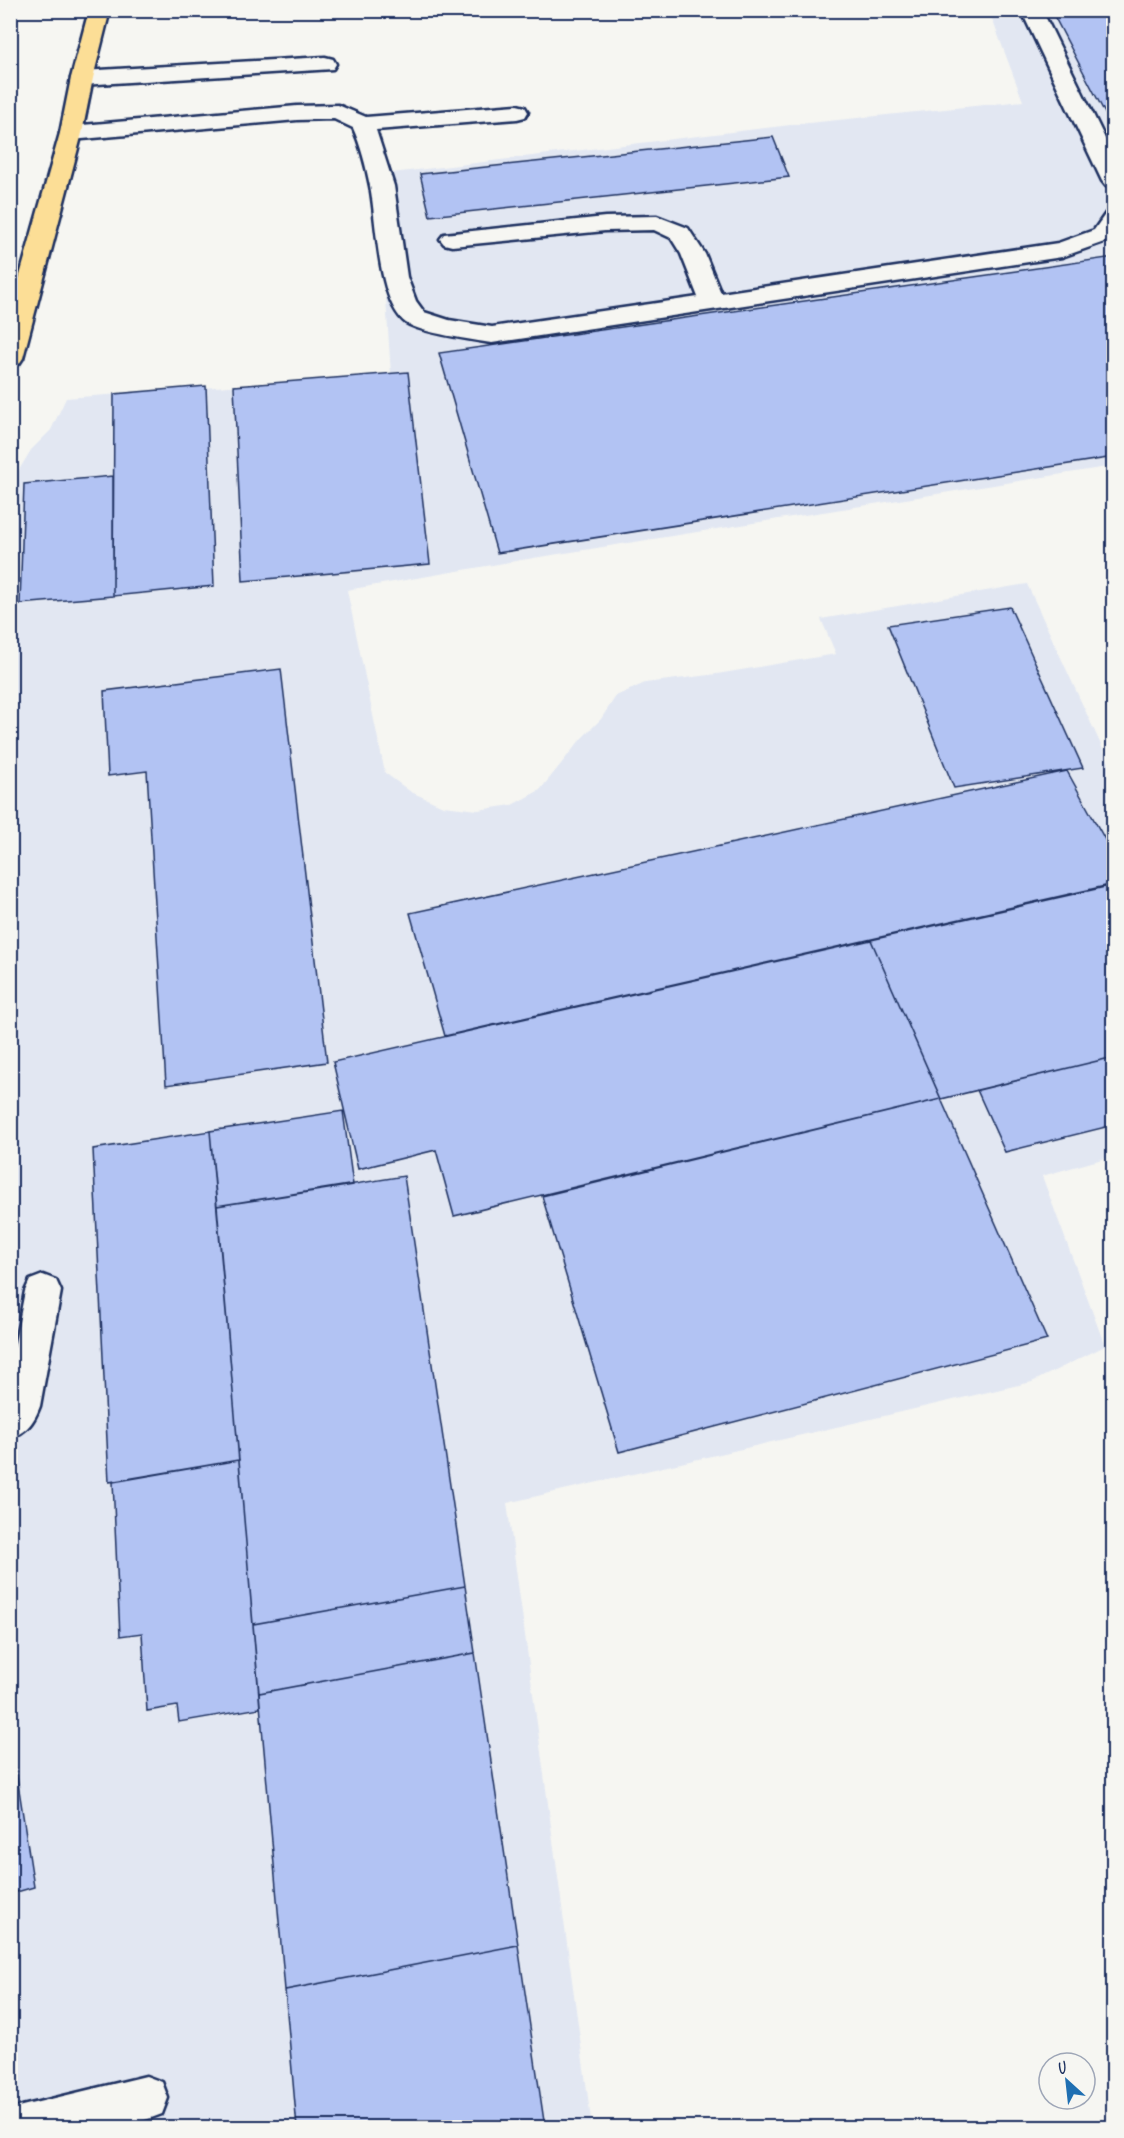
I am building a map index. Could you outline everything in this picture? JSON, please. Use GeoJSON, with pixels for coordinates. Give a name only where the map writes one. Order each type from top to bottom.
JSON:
{"type":"FeatureCollection","features":[{"type":"Feature","properties":{"kind":"main road"},"geometry":{"type":"LineString","coordinates":[[10,358],[71,133],[82,78],[100,10]]}},
{"type":"Feature","properties":{"kind":"street"},"geometry":{"type":"LineString","coordinates":[[1031,10],[1113,181]]}},
{"type":"Feature","properties":{"kind":"street"},"geometry":{"type":"LineString","coordinates":[[82,78],[325,64]]}},
{"type":"Feature","properties":{"kind":"street"},"geometry":{"type":"LineString","coordinates":[[71,133],[297,113],[338,112],[363,124],[518,112]]}},
{"type":"Feature","properties":{"kind":"street"},"geometry":{"type":"LineString","coordinates":[[363,124],[382,186],[395,276],[405,302],[416,317],[445,327],[492,335],[1062,250],[1102,235],[1113,218]]}},
{"type":"Feature","properties":{"kind":"street"},"geometry":{"type":"LineString","coordinates":[[452,239],[605,224],[657,223],[680,233],[693,254],[712,302]]}},
{"type":"Feature","properties":{"kind":"street"},"geometry":{"type":"LineString","coordinates":[[10,1421],[22,1406],[44,1291]]}},
{"type":"Feature","properties":{"kind":"street"},"geometry":{"type":"LineString","coordinates":[[22,2127],[146,2098]]}},
{"type":"Feature","properties":{"kind":"shaded area"},"geometry":{"type":"Polygon","coordinates":[[[989,11],[1113,11],[1113,466],[521,560],[347,590],[385,773],[411,792],[443,806],[478,810],[512,805],[540,790],[581,739],[601,719],[616,696],[645,683],[717,674],[836,654],[821,619],[1027,584],[1113,771],[1113,1156],[1042,1176],[1105,1346],[1032,1382],[507,1503],[592,2127],[11,2128],[11,483],[31,450],[51,430],[66,398],[391,374],[385,284],[367,176],[799,124],[1023,101],[989,11]]]}},
{"type":"Feature","properties":{"kind":"building"},"geometry":{"type":"Polygon","coordinates":[[[1051,10],[1114,10],[1114,120],[1109,121],[1051,10]]]}},
{"type":"Feature","properties":{"kind":"building"},"geometry":{"type":"Polygon","coordinates":[[[773,137],[789,177],[430,216],[420,174],[773,137]]]}},
{"type":"Feature","properties":{"kind":"building"},"geometry":{"type":"Polygon","coordinates":[[[1114,257],[1114,457],[497,553],[439,353],[1114,257]]]}},
{"type":"Feature","properties":{"kind":"building"},"geometry":{"type":"Polygon","coordinates":[[[408,372],[430,564],[243,581],[234,386],[408,372]]]}},
{"type":"Feature","properties":{"kind":"building"},"geometry":{"type":"Polygon","coordinates":[[[206,386],[214,586],[113,596],[114,394],[206,386]]]}},
{"type":"Feature","properties":{"kind":"building"},"geometry":{"type":"Polygon","coordinates":[[[113,476],[113,596],[20,604],[24,484],[113,476]]]}},
{"type":"Feature","properties":{"kind":"building"},"geometry":{"type":"Polygon","coordinates":[[[1010,607],[1083,768],[954,788],[888,625],[1010,607]]]}},
{"type":"Feature","properties":{"kind":"building"},"geometry":{"type":"Polygon","coordinates":[[[281,669],[327,1062],[166,1085],[147,771],[108,776],[104,691],[281,669]]]}},
{"type":"Feature","properties":{"kind":"building"},"geometry":{"type":"Polygon","coordinates":[[[1067,771],[1114,856],[1114,884],[445,1036],[410,913],[1067,771]]]}},
{"type":"Feature","properties":{"kind":"building"},"geometry":{"type":"Polygon","coordinates":[[[1114,885],[1114,1057],[941,1099],[871,940],[1114,885]]]}},
{"type":"Feature","properties":{"kind":"building"},"geometry":{"type":"Polygon","coordinates":[[[871,940],[941,1099],[454,1216],[436,1150],[358,1169],[333,1062],[871,940]]]}},
{"type":"Feature","properties":{"kind":"building"},"geometry":{"type":"Polygon","coordinates":[[[1114,1057],[1114,1125],[1005,1152],[977,1090],[1114,1057]]]}},
{"type":"Feature","properties":{"kind":"building"},"geometry":{"type":"Polygon","coordinates":[[[941,1099],[1047,1340],[619,1452],[542,1196],[941,1099]]]}},
{"type":"Feature","properties":{"kind":"building"},"geometry":{"type":"Polygon","coordinates":[[[343,1111],[353,1185],[217,1206],[210,1131],[343,1111]]]}},
{"type":"Feature","properties":{"kind":"building"},"geometry":{"type":"Polygon","coordinates":[[[210,1131],[239,1460],[109,1482],[93,1149],[210,1131]]]}},
{"type":"Feature","properties":{"kind":"building"},"geometry":{"type":"Polygon","coordinates":[[[404,1176],[465,1586],[253,1624],[217,1206],[404,1176]]]}},
{"type":"Feature","properties":{"kind":"building"},"geometry":{"type":"Polygon","coordinates":[[[239,1460],[260,1708],[179,1722],[177,1706],[147,1711],[142,1633],[120,1636],[113,1482],[239,1460]]]}},
{"type":"Feature","properties":{"kind":"building"},"geometry":{"type":"Polygon","coordinates":[[[465,1586],[475,1653],[259,1693],[253,1624],[465,1586]]]}},
{"type":"Feature","properties":{"kind":"building"},"geometry":{"type":"Polygon","coordinates":[[[475,1653],[518,1945],[285,1990],[259,1693],[475,1653]]]}},
{"type":"Feature","properties":{"kind":"building"},"geometry":{"type":"Polygon","coordinates":[[[10,1731],[34,1887],[10,1894],[10,1731]]]}},
{"type":"Feature","properties":{"kind":"building"},"geometry":{"type":"Polygon","coordinates":[[[518,1945],[545,2128],[297,2128],[285,1990],[518,1945]]]}}]}
